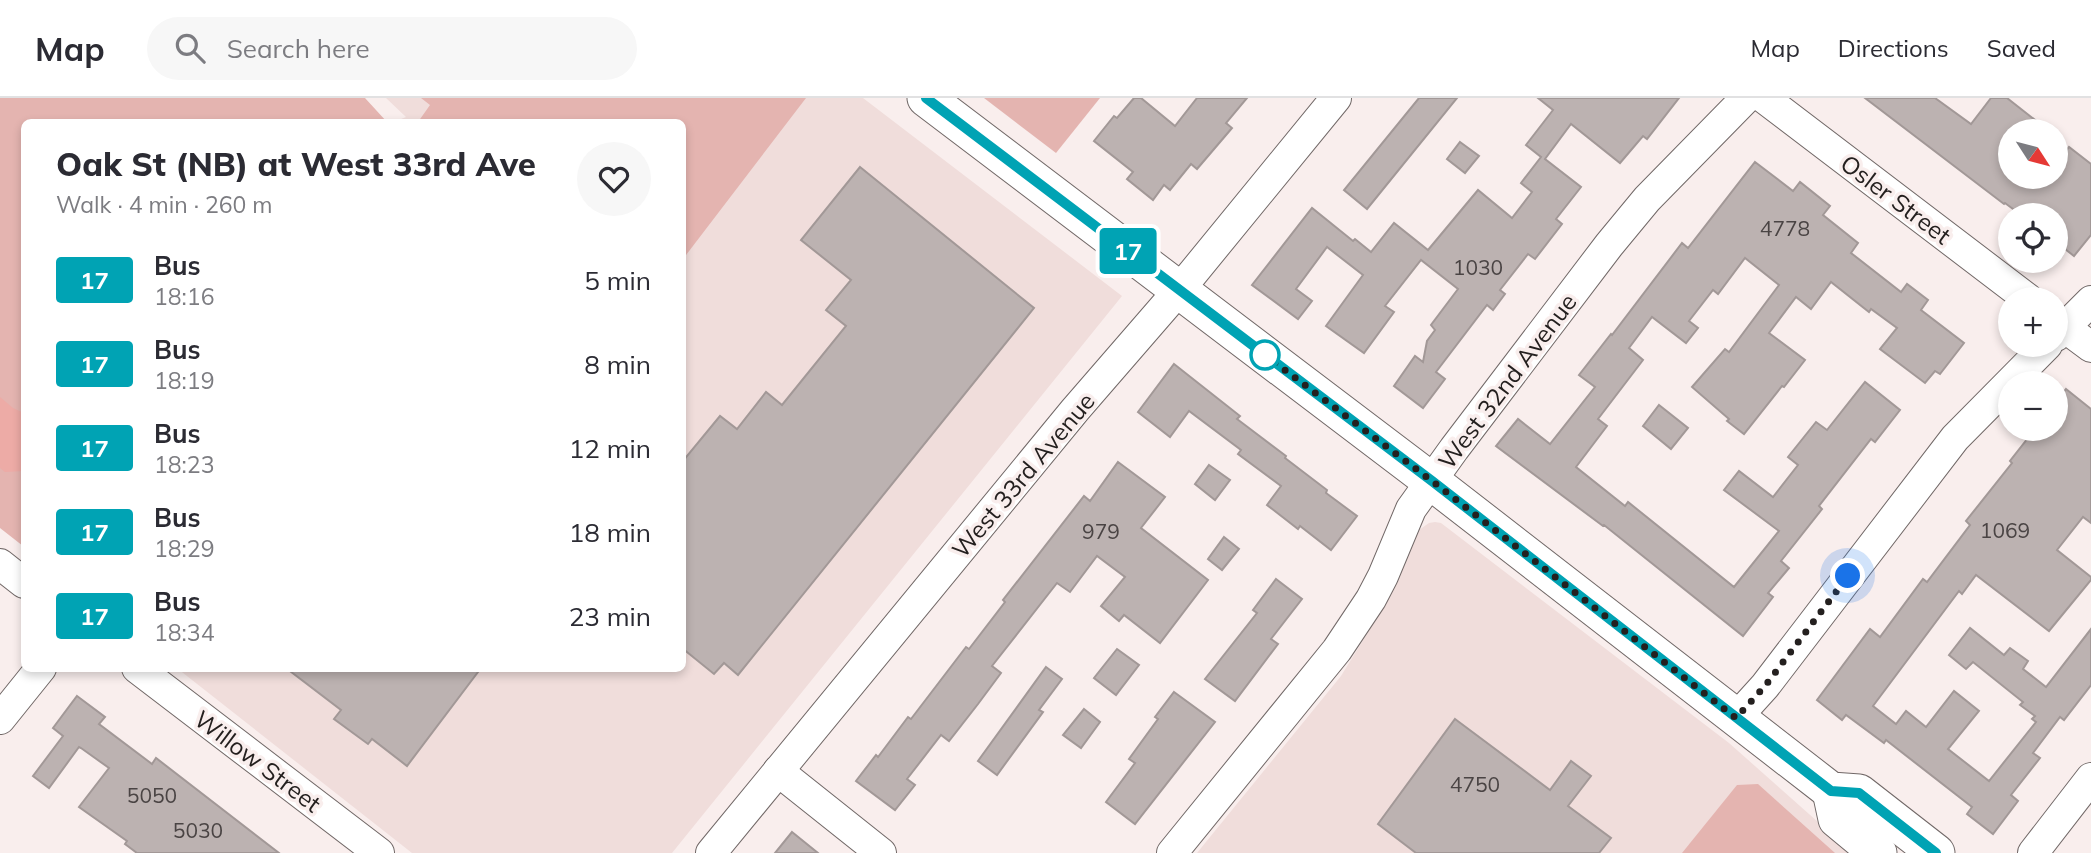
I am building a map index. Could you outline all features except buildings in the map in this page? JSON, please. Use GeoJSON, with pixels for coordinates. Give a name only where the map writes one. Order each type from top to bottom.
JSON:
{"type":"FeatureCollection","features":[{"type":"Feature","properties":{"kind":"main road"},"geometry":{"type":"LineString","coordinates":[[926,98],[1432,481],[1831,791],[1859,793],[1936,853]]}},
{"type":"Feature","properties":{"kind":"main road"},"geometry":{"type":"LineString","coordinates":[[1831,791],[1837,819],[1878,853]]}},
{"type":"Feature","properties":{"kind":"street","name":"West 33rd Avenue"},"geometry":{"type":"LineString","coordinates":[[711,853],[1075,410],[1180,290],[1336,98]]}},
{"type":"Feature","properties":{"kind":"street","name":"West 32nd Avenue"},"geometry":{"type":"LineString","coordinates":[[1171,853],[1357,622],[1383,576],[1411,509],[1462,438],[1640,208],[1746,98]]}},
{"type":"Feature","properties":{"kind":"street","name":"Osler Street"},"geometry":{"type":"LineString","coordinates":[[1764,98],[2012,287]]}},
{"type":"Feature","properties":{"kind":"street"},"geometry":{"type":"LineString","coordinates":[[2068,321],[2091,301]]}},
{"type":"Feature","properties":{"kind":"street"},"geometry":{"type":"LineString","coordinates":[[2068,337],[2091,348]]}},
{"type":"Feature","properties":{"kind":"street"},"geometry":{"type":"LineString","coordinates":[[1736,718],[1765,686],[1955,438],[2032,357]]}},
{"type":"Feature","properties":{"kind":"street"},"geometry":{"type":"LineString","coordinates":[[0,564],[21,581]]}},
{"type":"Feature","properties":{"kind":"street"},"geometry":{"type":"LineString","coordinates":[[0,719],[38,672]]}},
{"type":"Feature","properties":{"kind":"street","name":"Willow Street"},"geometry":{"type":"LineString","coordinates":[[142,672],[379,853]]}},
{"type":"Feature","properties":{"kind":"street"},"geometry":{"type":"LineString","coordinates":[[778,771],[881,853]]}},
{"type":"Feature","properties":{"kind":"street"},"geometry":{"type":"LineString","coordinates":[[2033,853],[2091,778]]}},
{"type":"Feature","properties":{"kind":"shaded area"},"geometry":{"type":"Polygon","coordinates":[[[0,98],[365,98],[384,119],[21,119],[21,544],[0,528],[0,98]]]}},
{"type":"Feature","properties":{"kind":"shaded area"},"geometry":{"type":"Polygon","coordinates":[[[386,98],[863,98],[1122,296],[672,853],[412,853],[182,672],[686,672],[686,119],[401,119],[406,117],[386,98]]]}},
{"type":"Feature","properties":{"kind":"shaded area"},"geometry":{"type":"Polygon","coordinates":[[[421,98],[806,98],[686,255],[686,119],[420,119],[430,105],[421,98]]]}},
{"type":"Feature","properties":{"kind":"shaded area"},"geometry":{"type":"Polygon","coordinates":[[[984,98],[1100,98],[1056,153],[984,98]]]}},
{"type":"Feature","properties":{"kind":"shaded area"},"geometry":{"type":"Polygon","coordinates":[[[0,397],[21,412],[21,471],[5,472],[0,468],[0,397]]]}},
{"type":"Feature","properties":{"kind":"shaded area"},"geometry":{"type":"Polygon","coordinates":[[[1435,522],[1441,523],[1729,743],[1853,853],[1197,853],[1341,676],[1388,600],[1419,530],[1435,522]]]}},
{"type":"Feature","properties":{"kind":"shaded area"},"geometry":{"type":"Polygon","coordinates":[[[1758,784],[1835,853],[1682,853],[1737,785],[1758,784]]]}},
{"type":"Feature","properties":{"kind":"bus line","name":"17"},"geometry":{"type":"LineString","coordinates":[[926,98],[1432,481],[1831,791],[1859,793],[1936,853]]}},
{"type":"Feature","properties":{"kind":"route"},"geometry":{"type":"LineString","coordinates":[[1265,355],[1432,481],[1736,718],[1765,686],[1848,576]]}}]}
